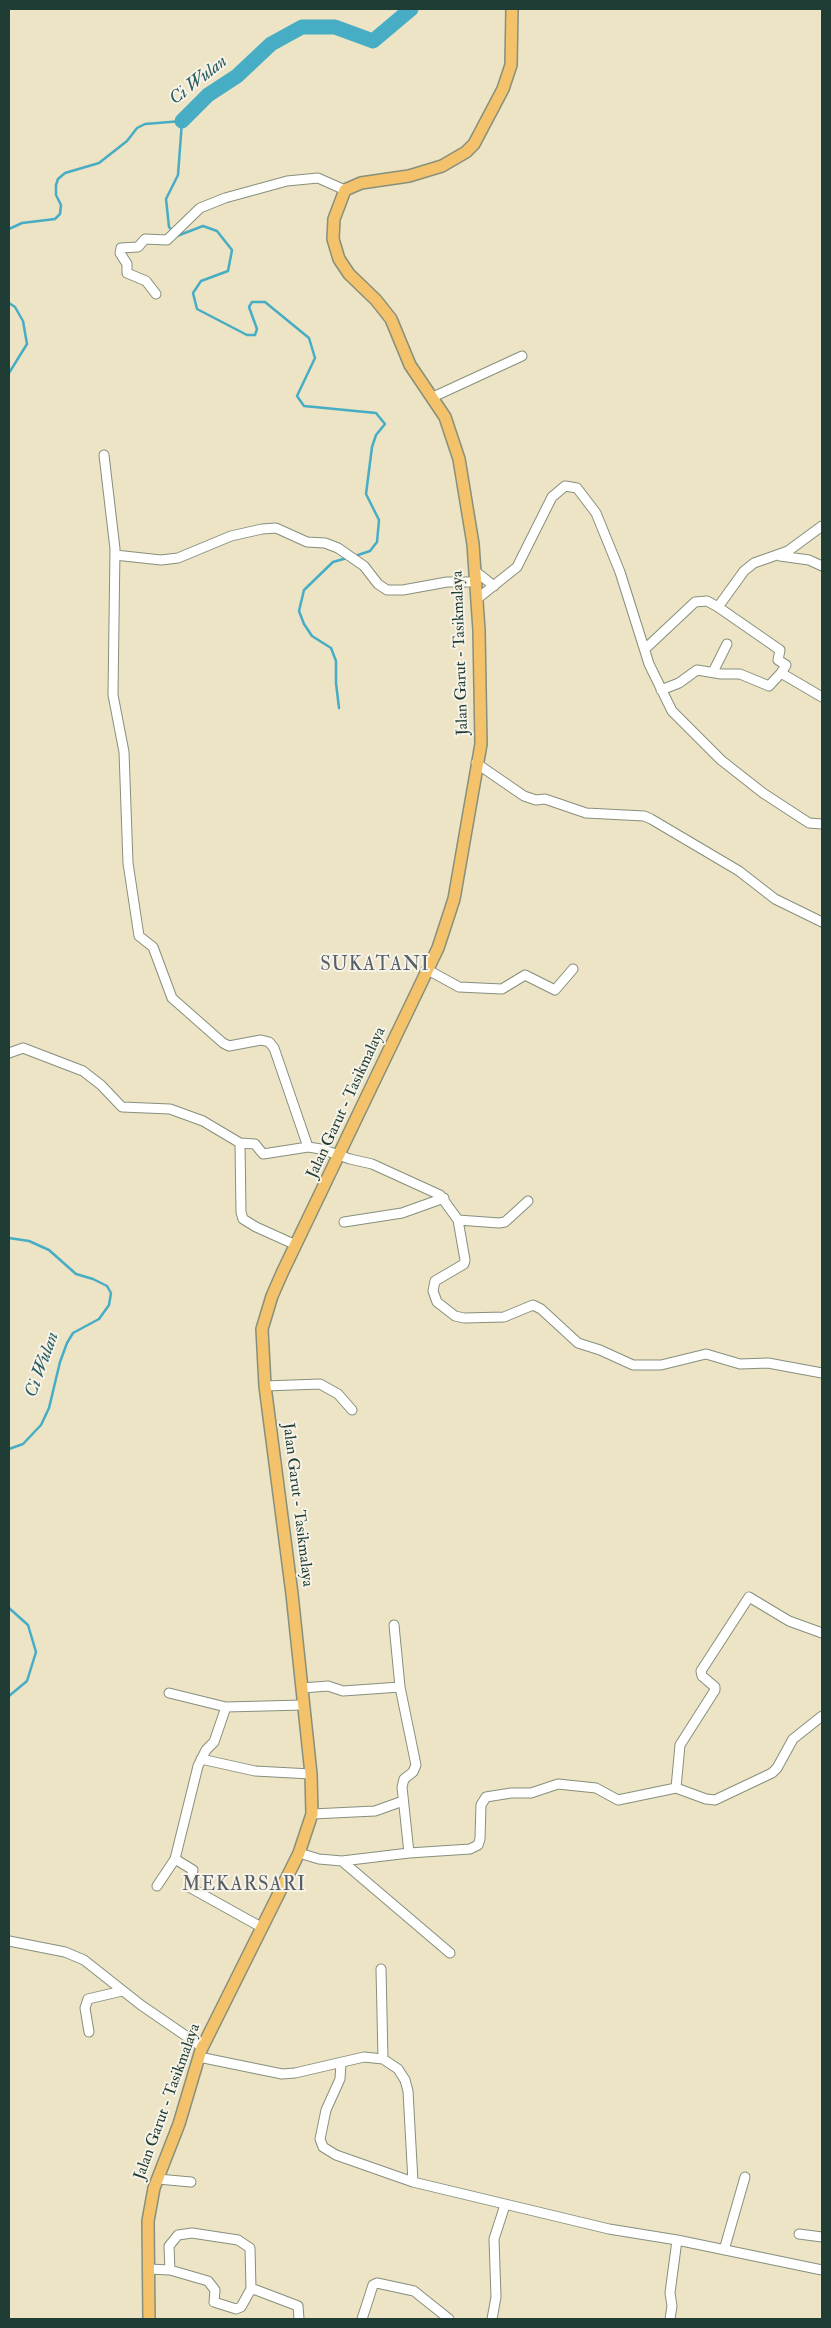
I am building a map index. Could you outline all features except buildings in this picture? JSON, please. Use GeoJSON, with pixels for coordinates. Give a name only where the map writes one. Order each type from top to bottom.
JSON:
{"type":"FeatureCollection","features":[{"type":"Feature","properties":{"kind":"main road"},"geometry":{"type":"LineString","coordinates":[[346,190],[361,183],[409,176],[442,166],[460,156],[474,144],[503,89],[511,65],[512,9]]}},
{"type":"Feature","properties":{"kind":"main road","name":"Jalan Garut - Tasikmalaya"},"geometry":{"type":"LineString","coordinates":[[148,2319],[150,2206],[158,2179],[179,2124],[201,2052],[261,1926],[299,1854],[312,1814],[311,1774],[265,1386],[261,1347],[262,1329],[272,1296],[438,948],[454,899],[482,727],[477,598],[470,520],[459,459],[449,426],[433,397],[410,365],[391,319],[376,300],[349,274],[336,254],[333,239],[334,219],[346,190]]}},
{"type":"Feature","properties":{"kind":"street"},"geometry":{"type":"LineString","coordinates":[[156,294],[146,281],[127,273],[126,264],[120,250],[138,247],[145,239],[165,241],[196,210],[209,204],[298,178],[318,178],[346,190]]}},
{"type":"Feature","properties":{"kind":"street"},"geometry":{"type":"LineString","coordinates":[[433,397],[522,356]]}},
{"type":"Feature","properties":{"kind":"street"},"geometry":{"type":"LineString","coordinates":[[104,455],[115,555],[113,695],[124,752],[128,863],[139,936],[153,947],[172,998],[222,1043],[228,1046],[261,1040],[269,1042],[274,1048],[287,1078],[308,1147]]}},
{"type":"Feature","properties":{"kind":"street"},"geometry":{"type":"LineString","coordinates":[[477,598],[517,567],[552,497],[565,486],[577,488],[596,513],[620,572],[645,649],[661,690],[672,711],[721,760],[763,793],[809,823],[822,824]]}},
{"type":"Feature","properties":{"kind":"street"},"geometry":{"type":"LineString","coordinates":[[718,607],[744,571],[754,563],[780,556],[822,526]]}},
{"type":"Feature","properties":{"kind":"street"},"geometry":{"type":"LineString","coordinates":[[115,555],[161,560],[178,558],[232,536],[268,528],[283,530],[307,542],[333,545],[357,560],[378,584],[387,590],[403,590],[475,577],[494,586]]}},
{"type":"Feature","properties":{"kind":"street"},"geometry":{"type":"LineString","coordinates":[[780,556],[809,560],[822,566]]}},
{"type":"Feature","properties":{"kind":"street"},"geometry":{"type":"LineString","coordinates":[[645,649],[695,602],[707,601],[781,650],[777,659],[786,665],[769,686],[740,674],[721,674],[697,670],[679,683],[661,690]]}},
{"type":"Feature","properties":{"kind":"street"},"geometry":{"type":"LineString","coordinates":[[713,672],[727,644]]}},
{"type":"Feature","properties":{"kind":"street"},"geometry":{"type":"LineString","coordinates":[[781,673],[822,697]]}},
{"type":"Feature","properties":{"kind":"street"},"geometry":{"type":"LineString","coordinates":[[476,763],[524,796],[545,799],[586,813],[644,816],[651,819],[739,871],[775,899],[822,922]]}},
{"type":"Feature","properties":{"kind":"street"},"geometry":{"type":"LineString","coordinates":[[428,970],[459,987],[502,989],[525,975],[555,990],[573,969]]}},
{"type":"Feature","properties":{"kind":"street"},"geometry":{"type":"LineString","coordinates":[[9,1053],[19,1048],[35,1051],[52,1060],[86,1072],[101,1085],[120,1107],[170,1109],[203,1121],[240,1143],[255,1144],[260,1152],[266,1154],[308,1147],[340,1155],[372,1164],[444,1198],[458,1220],[465,1262],[442,1276],[433,1286],[437,1302],[455,1316],[464,1318],[504,1317],[533,1305],[578,1344],[600,1350],[633,1365],[661,1365],[706,1354],[740,1364],[773,1363],[822,1373]]}},
{"type":"Feature","properties":{"kind":"street"},"geometry":{"type":"LineString","coordinates":[[240,1143],[241,1212],[243,1219],[296,1245]]}},
{"type":"Feature","properties":{"kind":"street"},"geometry":{"type":"LineString","coordinates":[[344,1222],[402,1213],[444,1198]]}},
{"type":"Feature","properties":{"kind":"street"},"geometry":{"type":"LineString","coordinates":[[458,1220],[505,1222],[528,1201]]}},
{"type":"Feature","properties":{"kind":"street"},"geometry":{"type":"LineString","coordinates":[[265,1386],[320,1384],[338,1394],[352,1410]]}},
{"type":"Feature","properties":{"kind":"street"},"geometry":{"type":"LineString","coordinates":[[676,1788],[680,1745],[715,1690],[715,1687],[702,1676],[701,1671],[749,1596],[790,1621],[822,1632]]}},
{"type":"Feature","properties":{"kind":"street"},"geometry":{"type":"LineString","coordinates":[[394,1625],[400,1687],[416,1765],[413,1772],[403,1782],[408,1853]]}},
{"type":"Feature","properties":{"kind":"street"},"geometry":{"type":"LineString","coordinates":[[302,1688],[328,1686],[344,1691],[400,1687]]}},
{"type":"Feature","properties":{"kind":"street"},"geometry":{"type":"LineString","coordinates":[[169,1693],[226,1707],[303,1705]]}},
{"type":"Feature","properties":{"kind":"street"},"geometry":{"type":"LineString","coordinates":[[157,1886],[176,1859],[194,1778],[206,1750],[214,1742],[226,1707]]}},
{"type":"Feature","properties":{"kind":"street"},"geometry":{"type":"LineString","coordinates":[[299,1854],[319,1859],[342,1861],[475,1847],[480,1839],[481,1805],[486,1797],[511,1793],[531,1793],[558,1784],[596,1788],[618,1800],[676,1788],[711,1800],[752,1784],[777,1768],[793,1739],[822,1716]]}},
{"type":"Feature","properties":{"kind":"street"},"geometry":{"type":"LineString","coordinates":[[201,1759],[254,1771],[311,1774]]}},
{"type":"Feature","properties":{"kind":"street"},"geometry":{"type":"LineString","coordinates":[[312,1814],[375,1811],[403,1801]]}},
{"type":"Feature","properties":{"kind":"street"},"geometry":{"type":"LineString","coordinates":[[176,1859],[192,1870],[188,1887],[261,1926]]}},
{"type":"Feature","properties":{"kind":"street"},"geometry":{"type":"LineString","coordinates":[[342,1861],[450,1953]]}},
{"type":"Feature","properties":{"kind":"street"},"geometry":{"type":"LineString","coordinates":[[9,1942],[65,1952],[84,1960],[201,2052],[282,2074],[295,2073],[364,2057],[383,2059],[398,2069],[405,2080],[408,2091],[413,2182]]}},
{"type":"Feature","properties":{"kind":"street"},"geometry":{"type":"LineString","coordinates":[[381,1969],[383,2059]]}},
{"type":"Feature","properties":{"kind":"street"},"geometry":{"type":"LineString","coordinates":[[88,2032],[85,2008],[88,1999],[122,1991]]}},
{"type":"Feature","properties":{"kind":"street"},"geometry":{"type":"LineString","coordinates":[[341,2063],[340,2079],[326,2110],[320,2139],[323,2147],[336,2155],[413,2182],[505,2205],[608,2229],[677,2240],[822,2270]]}},
{"type":"Feature","properties":{"kind":"street"},"geometry":{"type":"LineString","coordinates":[[724,2250],[745,2177]]}},
{"type":"Feature","properties":{"kind":"street"},"geometry":{"type":"LineString","coordinates":[[158,2179],[191,2182]]}},
{"type":"Feature","properties":{"kind":"street"},"geometry":{"type":"LineString","coordinates":[[492,2319],[496,2297],[494,2239],[505,2205]]}},
{"type":"Feature","properties":{"kind":"street"},"geometry":{"type":"LineString","coordinates":[[148,2269],[170,2270],[208,2281],[215,2290],[214,2302],[236,2309],[241,2307],[251,2289],[250,2248],[238,2240],[192,2233],[178,2235],[169,2246],[170,2270]]}},
{"type":"Feature","properties":{"kind":"street"},"geometry":{"type":"LineString","coordinates":[[800,2234],[822,2238]]}},
{"type":"Feature","properties":{"kind":"street"},"geometry":{"type":"LineString","coordinates":[[670,2319],[672,2306],[670,2293],[677,2240]]}},
{"type":"Feature","properties":{"kind":"street"},"geometry":{"type":"LineString","coordinates":[[362,2319],[373,2285],[377,2283],[414,2291],[449,2319]]}},
{"type":"Feature","properties":{"kind":"street"},"geometry":{"type":"LineString","coordinates":[[251,2289],[298,2306],[299,2319]]}},
{"type":"Feature","properties":{"kind":"waterway","name":"Ci Wulan"},"geometry":{"type":"LineString","coordinates":[[182,121],[208,95],[237,76],[271,44],[302,27],[335,27],[373,41],[411,9]]}},
{"type":"Feature","properties":{"kind":"waterway"},"geometry":{"type":"LineString","coordinates":[[9,229],[22,223],[55,219],[60,214],[61,205],[56,195],[58,179],[65,173],[99,163],[127,141],[137,128],[145,124],[182,121],[178,175],[166,199],[169,227],[177,236],[203,226],[217,231],[232,250],[228,271],[201,281],[193,293],[197,309],[247,335],[255,335],[257,329],[249,307],[252,302],[265,302],[309,338],[315,358],[297,396],[304,406],[376,413],[385,424],[376,435],[372,447],[366,494],[379,520],[377,542],[370,551],[355,556]]}},
{"type":"Feature","properties":{"kind":"waterway","name":"Ci Wulan"},"geometry":{"type":"LineString","coordinates":[[9,303],[15,307],[23,321],[27,344],[9,373]]}},
{"type":"Feature","properties":{"kind":"waterway"},"geometry":{"type":"LineString","coordinates":[[339,708],[336,661],[331,648],[312,636],[304,624],[299,611],[304,590],[333,562],[347,558]]}},
{"type":"Feature","properties":{"kind":"waterway","name":"Ci Wulan"},"geometry":{"type":"LineString","coordinates":[[9,1238],[29,1241],[49,1250],[76,1274],[107,1286],[111,1293],[109,1305],[99,1319],[73,1333],[67,1343],[60,1362],[49,1408],[41,1425],[23,1444],[9,1449]]}},
{"type":"Feature","properties":{"kind":"waterway","name":"Ci Wulan"},"geometry":{"type":"LineString","coordinates":[[9,1608],[28,1625],[36,1652],[27,1681],[9,1696]]}},
{"type":"Feature","properties":{"kind":"district","name":"SUKATANI"},"geometry":{"type":"Point","coordinates":[375,966]}},
{"type":"Feature","properties":{"kind":"district","name":"MEKARSARI"},"geometry":{"type":"Point","coordinates":[244,1886]}}]}
